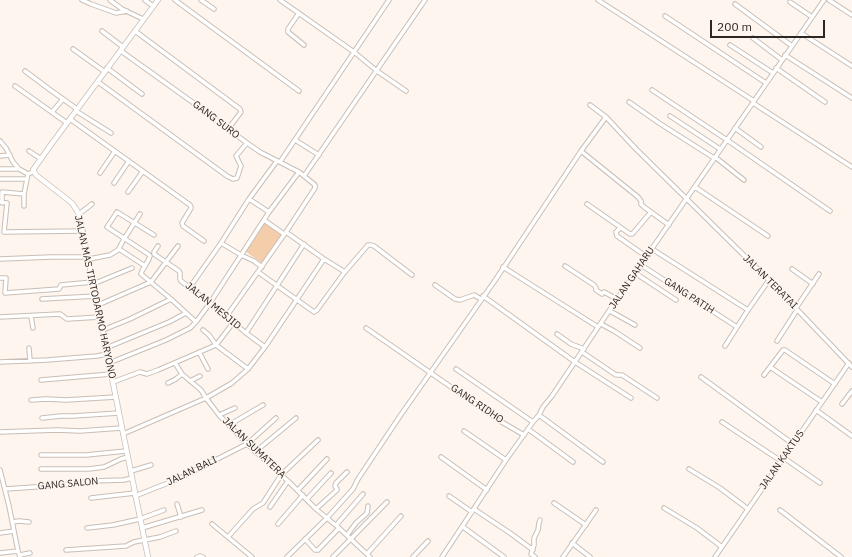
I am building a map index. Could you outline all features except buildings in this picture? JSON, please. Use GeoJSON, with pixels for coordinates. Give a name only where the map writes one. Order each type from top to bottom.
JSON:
{"type":"FeatureCollection","features":[{"type":"Feature","properties":{"kind":"street"},"geometry":{"type":"LineString","coordinates":[[82,0],[116,13],[127,11]]}},
{"type":"Feature","properties":{"kind":"street"},"geometry":{"type":"LineString","coordinates":[[110,0],[122,9],[143,19]]}},
{"type":"Feature","properties":{"kind":"street"},"geometry":{"type":"LineString","coordinates":[[145,0],[153,6]]}},
{"type":"Feature","properties":{"kind":"street"},"geometry":{"type":"LineString","coordinates":[[24,206],[24,194],[27,179],[34,168],[158,0]]}},
{"type":"Feature","properties":{"kind":"street"},"geometry":{"type":"LineString","coordinates":[[175,0],[299,91]]}},
{"type":"Feature","properties":{"kind":"street"},"geometry":{"type":"LineString","coordinates":[[201,0],[214,9]]}},
{"type":"Feature","properties":{"kind":"street"},"geometry":{"type":"LineString","coordinates":[[280,0],[406,91]]}},
{"type":"Feature","properties":{"kind":"street"},"geometry":{"type":"LineString","coordinates":[[190,287],[221,243],[249,199],[295,140],[389,0]]}},
{"type":"Feature","properties":{"kind":"street"},"geometry":{"type":"LineString","coordinates":[[304,176],[425,0]]}},
{"type":"Feature","properties":{"kind":"street"},"geometry":{"type":"LineString","coordinates":[[598,0],[852,167]]}},
{"type":"Feature","properties":{"kind":"street","name":"JALAN GAHARU"},"geometry":{"type":"LineString","coordinates":[[443,556],[506,460],[576,362],[617,299],[786,55],[822,0]]}},
{"type":"Feature","properties":{"kind":"street"},"geometry":{"type":"LineString","coordinates":[[829,0],[852,15]]}},
{"type":"Feature","properties":{"kind":"street"},"geometry":{"type":"LineString","coordinates":[[790,2],[812,17]]}},
{"type":"Feature","properties":{"kind":"street"},"geometry":{"type":"LineString","coordinates":[[735,4],[792,46]]}},
{"type":"Feature","properties":{"kind":"street"},"geometry":{"type":"LineString","coordinates":[[299,13],[288,29],[288,32],[304,45]]}},
{"type":"Feature","properties":{"kind":"street"},"geometry":{"type":"LineString","coordinates":[[665,16],[766,83]]}},
{"type":"Feature","properties":{"kind":"street","name":"GANG SURO"},"geometry":{"type":"LineString","coordinates":[[102,31],[122,49],[247,143],[260,152],[299,172],[315,185],[315,188],[285,233]]}},
{"type":"Feature","properties":{"kind":"street"},"geometry":{"type":"LineString","coordinates":[[135,31],[240,109],[241,112],[228,128]]}},
{"type":"Feature","properties":{"kind":"street"},"geometry":{"type":"LineString","coordinates":[[801,32],[852,66]]}},
{"type":"Feature","properties":{"kind":"street"},"geometry":{"type":"LineString","coordinates":[[753,38],[782,60]]}},
{"type":"Feature","properties":{"kind":"street"},"geometry":{"type":"LineString","coordinates":[[730,45],[773,73]]}},
{"type":"Feature","properties":{"kind":"street"},"geometry":{"type":"LineString","coordinates":[[73,49],[142,94]]}},
{"type":"Feature","properties":{"kind":"street"},"geometry":{"type":"LineString","coordinates":[[786,55],[852,98]]}},
{"type":"Feature","properties":{"kind":"street"},"geometry":{"type":"LineString","coordinates":[[776,68],[825,102]]}},
{"type":"Feature","properties":{"kind":"street"},"geometry":{"type":"LineString","coordinates":[[26,71],[77,110],[111,133]]}},
{"type":"Feature","properties":{"kind":"street"},"geometry":{"type":"LineString","coordinates":[[98,82],[233,179],[237,178],[241,166],[236,156],[247,143]]}},
{"type":"Feature","properties":{"kind":"street"},"geometry":{"type":"LineString","coordinates":[[15,86],[52,112],[69,121],[115,151],[191,206],[182,223],[183,226],[204,241]]}},
{"type":"Feature","properties":{"kind":"street"},"geometry":{"type":"LineString","coordinates":[[652,90],[830,211]]}},
{"type":"Feature","properties":{"kind":"street"},"geometry":{"type":"LineString","coordinates":[[52,112],[63,99]]}},
{"type":"Feature","properties":{"kind":"street"},"geometry":{"type":"LineString","coordinates":[[629,102],[659,123],[715,158],[744,180]]}},
{"type":"Feature","properties":{"kind":"street","name":"JALAN TERATAI"},"geometry":{"type":"LineString","coordinates":[[590,105],[606,117],[636,149],[769,280],[850,365]]}},
{"type":"Feature","properties":{"kind":"street"},"geometry":{"type":"LineString","coordinates":[[670,116],[720,149]]}},
{"type":"Feature","properties":{"kind":"street"},"geometry":{"type":"LineString","coordinates":[[287,557],[327,518],[353,489],[358,479],[535,221],[581,151],[606,117]]}},
{"type":"Feature","properties":{"kind":"street"},"geometry":{"type":"LineString","coordinates":[[735,128],[761,147]]}},
{"type":"Feature","properties":{"kind":"street"},"geometry":{"type":"LineString","coordinates":[[295,140],[319,155]]}},
{"type":"Feature","properties":{"kind":"street"},"geometry":{"type":"LineString","coordinates":[[0,141],[19,169]]}},
{"type":"Feature","properties":{"kind":"street"},"geometry":{"type":"LineString","coordinates":[[29,151],[41,159]]}},
{"type":"Feature","properties":{"kind":"street"},"geometry":{"type":"LineString","coordinates":[[100,173],[115,151]]}},
{"type":"Feature","properties":{"kind":"street"},"geometry":{"type":"LineString","coordinates":[[581,151],[638,197],[641,204],[669,225]]}},
{"type":"Feature","properties":{"kind":"street"},"geometry":{"type":"LineString","coordinates":[[0,156],[10,155]]}},
{"type":"Feature","properties":{"kind":"street"},"geometry":{"type":"LineString","coordinates":[[114,183],[129,161]]}},
{"type":"Feature","properties":{"kind":"street"},"geometry":{"type":"LineString","coordinates":[[0,169],[19,169],[31,173]]}},
{"type":"Feature","properties":{"kind":"street"},"geometry":{"type":"LineString","coordinates":[[128,192],[143,171]]}},
{"type":"Feature","properties":{"kind":"street"},"geometry":{"type":"LineString","coordinates":[[109,363],[166,340],[190,328],[196,322],[269,212],[299,172]]}},
{"type":"Feature","properties":{"kind":"street","name":"JALAN MAS TIRTODARMO HARYONO"},"geometry":{"type":"LineString","coordinates":[[31,173],[36,175],[72,203],[79,214],[148,557]]}},
{"type":"Feature","properties":{"kind":"street"},"geometry":{"type":"LineString","coordinates":[[0,179],[27,179]]}},
{"type":"Feature","properties":{"kind":"street"},"geometry":{"type":"LineString","coordinates":[[695,187],[768,236]]}},
{"type":"Feature","properties":{"kind":"street"},"geometry":{"type":"LineString","coordinates":[[24,194],[2,192],[1,203],[7,203],[2,232],[83,231]]}},
{"type":"Feature","properties":{"kind":"street"},"geometry":{"type":"LineString","coordinates":[[249,199],[269,212]]}},
{"type":"Feature","properties":{"kind":"street"},"geometry":{"type":"LineString","coordinates":[[79,214],[92,204]]}},
{"type":"Feature","properties":{"kind":"street"},"geometry":{"type":"LineString","coordinates":[[587,204],[630,234],[632,234],[651,212]]}},
{"type":"Feature","properties":{"kind":"street"},"geometry":{"type":"LineString","coordinates":[[154,234],[117,212],[107,226],[107,228],[150,256],[141,274],[196,322]]}},
{"type":"Feature","properties":{"kind":"street"},"geometry":{"type":"LineString","coordinates":[[0,259],[50,257],[88,258],[110,255],[119,249],[140,214]]}},
{"type":"Feature","properties":{"kind":"street"},"geometry":{"type":"LineString","coordinates":[[264,220],[304,244],[345,272]]}},
{"type":"Feature","properties":{"kind":"street"},"geometry":{"type":"LineString","coordinates":[[620,228],[616,232],[616,236],[646,257]]}},
{"type":"Feature","properties":{"kind":"street"},"geometry":{"type":"LineString","coordinates":[[226,318],[285,233]]}},
{"type":"Feature","properties":{"kind":"street"},"geometry":{"type":"LineString","coordinates":[[221,243],[262,267]]}},
{"type":"Feature","properties":{"kind":"street"},"geometry":{"type":"LineString","coordinates":[[246,333],[304,244]]}},
{"type":"Feature","properties":{"kind":"street","name":"JALAN MESJID"},"geometry":{"type":"LineString","coordinates":[[158,246],[154,254],[179,272],[180,279],[226,318],[265,347]]}},
{"type":"Feature","properties":{"kind":"street"},"geometry":{"type":"LineString","coordinates":[[98,306],[151,282],[178,246]]}},
{"type":"Feature","properties":{"kind":"street"},"geometry":{"type":"LineString","coordinates":[[258,272],[314,312],[345,272],[368,246],[374,246],[412,275]]}},
{"type":"Feature","properties":{"kind":"street"},"geometry":{"type":"LineString","coordinates":[[119,249],[144,266]]}},
{"type":"Feature","properties":{"kind":"street"},"geometry":{"type":"LineString","coordinates":[[652,249],[748,310]]}},
{"type":"Feature","properties":{"kind":"street"},"geometry":{"type":"LineString","coordinates":[[0,432],[57,430],[123,431],[206,398],[232,382],[248,369],[265,347],[324,259]]}},
{"type":"Feature","properties":{"kind":"street","name":"GANG PATIH"},"geometry":{"type":"LineString","coordinates":[[641,265],[737,327]]}},
{"type":"Feature","properties":{"kind":"street"},"geometry":{"type":"LineString","coordinates":[[565,266],[594,285],[596,290],[602,294],[604,292],[617,299]]}},
{"type":"Feature","properties":{"kind":"street"},"geometry":{"type":"LineString","coordinates":[[503,267],[599,326],[626,339],[640,348]]}},
{"type":"Feature","properties":{"kind":"street"},"geometry":{"type":"LineString","coordinates":[[0,293],[59,289],[61,285],[93,283],[132,268]]}},
{"type":"Feature","properties":{"kind":"street"},"geometry":{"type":"LineString","coordinates":[[792,269],[813,284]]}},
{"type":"Feature","properties":{"kind":"street"},"geometry":{"type":"LineString","coordinates":[[635,273],[676,300]]}},
{"type":"Feature","properties":{"kind":"street"},"geometry":{"type":"LineString","coordinates":[[778,341],[819,274]]}},
{"type":"Feature","properties":{"kind":"street"},"geometry":{"type":"LineString","coordinates":[[0,278],[6,278],[5,293]]}},
{"type":"Feature","properties":{"kind":"street"},"geometry":{"type":"LineString","coordinates":[[725,346],[769,280]]}},
{"type":"Feature","properties":{"kind":"street"},"geometry":{"type":"LineString","coordinates":[[435,286],[455,299],[462,300],[474,295],[482,297],[631,398]]}},
{"type":"Feature","properties":{"kind":"street"},"geometry":{"type":"LineString","coordinates":[[42,299],[96,296]]}},
{"type":"Feature","properties":{"kind":"street"},"geometry":{"type":"LineString","coordinates":[[103,330],[171,299]]}},
{"type":"Feature","properties":{"kind":"street"},"geometry":{"type":"LineString","coordinates":[[610,311],[635,325]]}},
{"type":"Feature","properties":{"kind":"street"},"geometry":{"type":"LineString","coordinates":[[106,348],[169,322],[186,313]]}},
{"type":"Feature","properties":{"kind":"street"},"geometry":{"type":"LineString","coordinates":[[0,317],[60,314],[68,320],[100,317]]}},
{"type":"Feature","properties":{"kind":"street"},"geometry":{"type":"LineString","coordinates":[[31,316],[33,328]]}},
{"type":"Feature","properties":{"kind":"street"},"geometry":{"type":"LineString","coordinates":[[113,382],[140,372],[147,374],[216,345],[233,323]]}},
{"type":"Feature","properties":{"kind":"street","name":"GANG RIDHO"},"geometry":{"type":"LineString","coordinates":[[366,328],[500,421],[524,435]]}},
{"type":"Feature","properties":{"kind":"street"},"geometry":{"type":"LineString","coordinates":[[203,330],[209,335],[216,345],[248,369]]}},
{"type":"Feature","properties":{"kind":"street"},"geometry":{"type":"LineString","coordinates":[[557,334],[583,350],[616,375],[622,375],[657,398]]}},
{"type":"Feature","properties":{"kind":"street"},"geometry":{"type":"LineString","coordinates":[[29,348],[30,361]]}},
{"type":"Feature","properties":{"kind":"street"},"geometry":{"type":"LineString","coordinates":[[764,375],[783,350],[785,350],[834,384]]}},
{"type":"Feature","properties":{"kind":"street"},"geometry":{"type":"LineString","coordinates":[[199,352],[208,369]]}},
{"type":"Feature","properties":{"kind":"street"},"geometry":{"type":"LineString","coordinates":[[0,362],[47,360],[107,354]]}},
{"type":"Feature","properties":{"kind":"street","name":"JALAN SUMATERA"},"geometry":{"type":"LineString","coordinates":[[175,363],[182,374],[201,390],[229,426],[255,452],[370,557]]}},
{"type":"Feature","properties":{"kind":"street","name":"JALAN KAKTUS"},"geometry":{"type":"LineString","coordinates":[[715,557],[834,384],[850,365]]}},
{"type":"Feature","properties":{"kind":"street"},"geometry":{"type":"LineString","coordinates":[[770,367],[822,402]]}},
{"type":"Feature","properties":{"kind":"street"},"geometry":{"type":"LineString","coordinates":[[456,369],[532,422]]}},
{"type":"Feature","properties":{"kind":"street"},"geometry":{"type":"LineString","coordinates":[[41,380],[111,374]]}},
{"type":"Feature","properties":{"kind":"street"},"geometry":{"type":"LineString","coordinates":[[168,383],[182,374]]}},
{"type":"Feature","properties":{"kind":"street"},"geometry":{"type":"LineString","coordinates":[[190,381],[200,376]]}},
{"type":"Feature","properties":{"kind":"street"},"geometry":{"type":"LineString","coordinates":[[701,377],[793,444]]}},
{"type":"Feature","properties":{"kind":"street"},"geometry":{"type":"LineString","coordinates":[[842,404],[852,391]]}},
{"type":"Feature","properties":{"kind":"street"},"geometry":{"type":"LineString","coordinates":[[31,400],[66,400],[116,397]]}},
{"type":"Feature","properties":{"kind":"street"},"geometry":{"type":"LineString","coordinates":[[229,426],[263,405]]}},
{"type":"Feature","properties":{"kind":"street"},"geometry":{"type":"LineString","coordinates":[[219,414],[235,408]]}},
{"type":"Feature","properties":{"kind":"street"},"geometry":{"type":"LineString","coordinates":[[816,410],[852,436]]}},
{"type":"Feature","properties":{"kind":"street"},"geometry":{"type":"LineString","coordinates":[[42,418],[119,414]]}},
{"type":"Feature","properties":{"kind":"street"},"geometry":{"type":"LineString","coordinates":[[539,415],[603,462]]}},
{"type":"Feature","properties":{"kind":"street","name":"JALAN BALI"},"geometry":{"type":"LineString","coordinates":[[91,498],[135,495],[178,479],[247,444],[276,418]]}},
{"type":"Feature","properties":{"kind":"street"},"geometry":{"type":"LineString","coordinates":[[255,452],[296,418]]}},
{"type":"Feature","properties":{"kind":"street"},"geometry":{"type":"LineString","coordinates":[[722,422],[820,483]]}},
{"type":"Feature","properties":{"kind":"street"},"geometry":{"type":"LineString","coordinates":[[528,429],[573,462]]}},
{"type":"Feature","properties":{"kind":"street"},"geometry":{"type":"LineString","coordinates":[[464,431],[506,460]]}},
{"type":"Feature","properties":{"kind":"street"},"geometry":{"type":"LineString","coordinates":[[228,537],[253,509],[263,502],[281,475],[318,440]]}},
{"type":"Feature","properties":{"kind":"street"},"geometry":{"type":"LineString","coordinates":[[41,455],[86,455],[126,451]]}},
{"type":"Feature","properties":{"kind":"street"},"geometry":{"type":"LineString","coordinates":[[41,469],[97,468],[104,467],[128,457]]}},
{"type":"Feature","properties":{"kind":"street"},"geometry":{"type":"LineString","coordinates":[[441,457],[487,490]]}},
{"type":"Feature","properties":{"kind":"street"},"geometry":{"type":"LineString","coordinates":[[298,490],[327,459]]}},
{"type":"Feature","properties":{"kind":"street"},"geometry":{"type":"LineString","coordinates":[[131,471],[151,465]]}},
{"type":"Feature","properties":{"kind":"street"},"geometry":{"type":"LineString","coordinates":[[689,469],[720,488],[748,509]]}},
{"type":"Feature","properties":{"kind":"street"},"geometry":{"type":"LineString","coordinates":[[0,470],[19,554]]}},
{"type":"Feature","properties":{"kind":"street"},"geometry":{"type":"LineString","coordinates":[[316,509],[337,490],[335,486],[336,483],[347,472]]}},
{"type":"Feature","properties":{"kind":"street"},"geometry":{"type":"LineString","coordinates":[[307,499],[331,473]]}},
{"type":"Feature","properties":{"kind":"street","name":"GANG SALON"},"geometry":{"type":"LineString","coordinates":[[5,490],[59,486],[91,481],[124,480],[132,478]]}},
{"type":"Feature","properties":{"kind":"street"},"geometry":{"type":"LineString","coordinates":[[270,506],[288,481]]}},
{"type":"Feature","properties":{"kind":"street"},"geometry":{"type":"LineString","coordinates":[[305,540],[315,550],[318,550],[338,527],[338,523],[363,494]]}},
{"type":"Feature","properties":{"kind":"street"},"geometry":{"type":"LineString","coordinates":[[278,524],[303,495]]}},
{"type":"Feature","properties":{"kind":"street"},"geometry":{"type":"LineString","coordinates":[[449,496],[510,533],[533,550]]}},
{"type":"Feature","properties":{"kind":"street"},"geometry":{"type":"LineString","coordinates":[[333,557],[387,502]]}},
{"type":"Feature","properties":{"kind":"street"},"geometry":{"type":"LineString","coordinates":[[554,503],[586,524]]}},
{"type":"Feature","properties":{"kind":"street"},"geometry":{"type":"LineString","coordinates":[[177,504],[181,517]]}},
{"type":"Feature","properties":{"kind":"street"},"geometry":{"type":"LineString","coordinates":[[346,535],[366,513],[368,506]]}},
{"type":"Feature","properties":{"kind":"street"},"geometry":{"type":"LineString","coordinates":[[664,508],[697,528],[722,547]]}},
{"type":"Feature","properties":{"kind":"street"},"geometry":{"type":"LineString","coordinates":[[88,528],[113,525],[140,519],[164,510]]}},
{"type":"Feature","properties":{"kind":"street"},"geometry":{"type":"LineString","coordinates":[[142,528],[202,510]]}},
{"type":"Feature","properties":{"kind":"street"},"geometry":{"type":"LineString","coordinates":[[563,557],[596,510]]}},
{"type":"Feature","properties":{"kind":"street"},"geometry":{"type":"LineString","coordinates":[[780,510],[841,557]]}},
{"type":"Feature","properties":{"kind":"street"},"geometry":{"type":"LineString","coordinates":[[367,554],[401,516]]}},
{"type":"Feature","properties":{"kind":"street"},"geometry":{"type":"LineString","coordinates":[[532,556],[534,538],[538,530],[540,520]]}},
{"type":"Feature","properties":{"kind":"street"},"geometry":{"type":"LineString","coordinates":[[12,522],[29,522]]}},
{"type":"Feature","properties":{"kind":"street"},"geometry":{"type":"LineString","coordinates":[[212,524],[252,557]]}},
{"type":"Feature","properties":{"kind":"street"},"geometry":{"type":"LineString","coordinates":[[463,527],[504,557]]}},
{"type":"Feature","properties":{"kind":"street"},"geometry":{"type":"LineString","coordinates":[[0,533],[14,531]]}},
{"type":"Feature","properties":{"kind":"street"},"geometry":{"type":"LineString","coordinates":[[66,550],[126,546],[134,542],[160,537],[176,531]]}},
{"type":"Feature","properties":{"kind":"street"},"geometry":{"type":"LineString","coordinates":[[413,557],[428,541]]}},
{"type":"Feature","properties":{"kind":"street"},"geometry":{"type":"LineString","coordinates":[[572,543],[590,557]]}},
{"type":"Feature","properties":{"kind":"street"},"geometry":{"type":"LineString","coordinates":[[0,553],[30,553]]}},
{"type":"Feature","properties":{"kind":"street"},"geometry":{"type":"LineString","coordinates":[[197,557],[203,557]]}},
{"type":"Feature","properties":{"kind":"shaded area"},"geometry":{"type":"Polygon","coordinates":[[[264,222],[283,235],[263,264],[245,251],[264,222]]]}}]}
